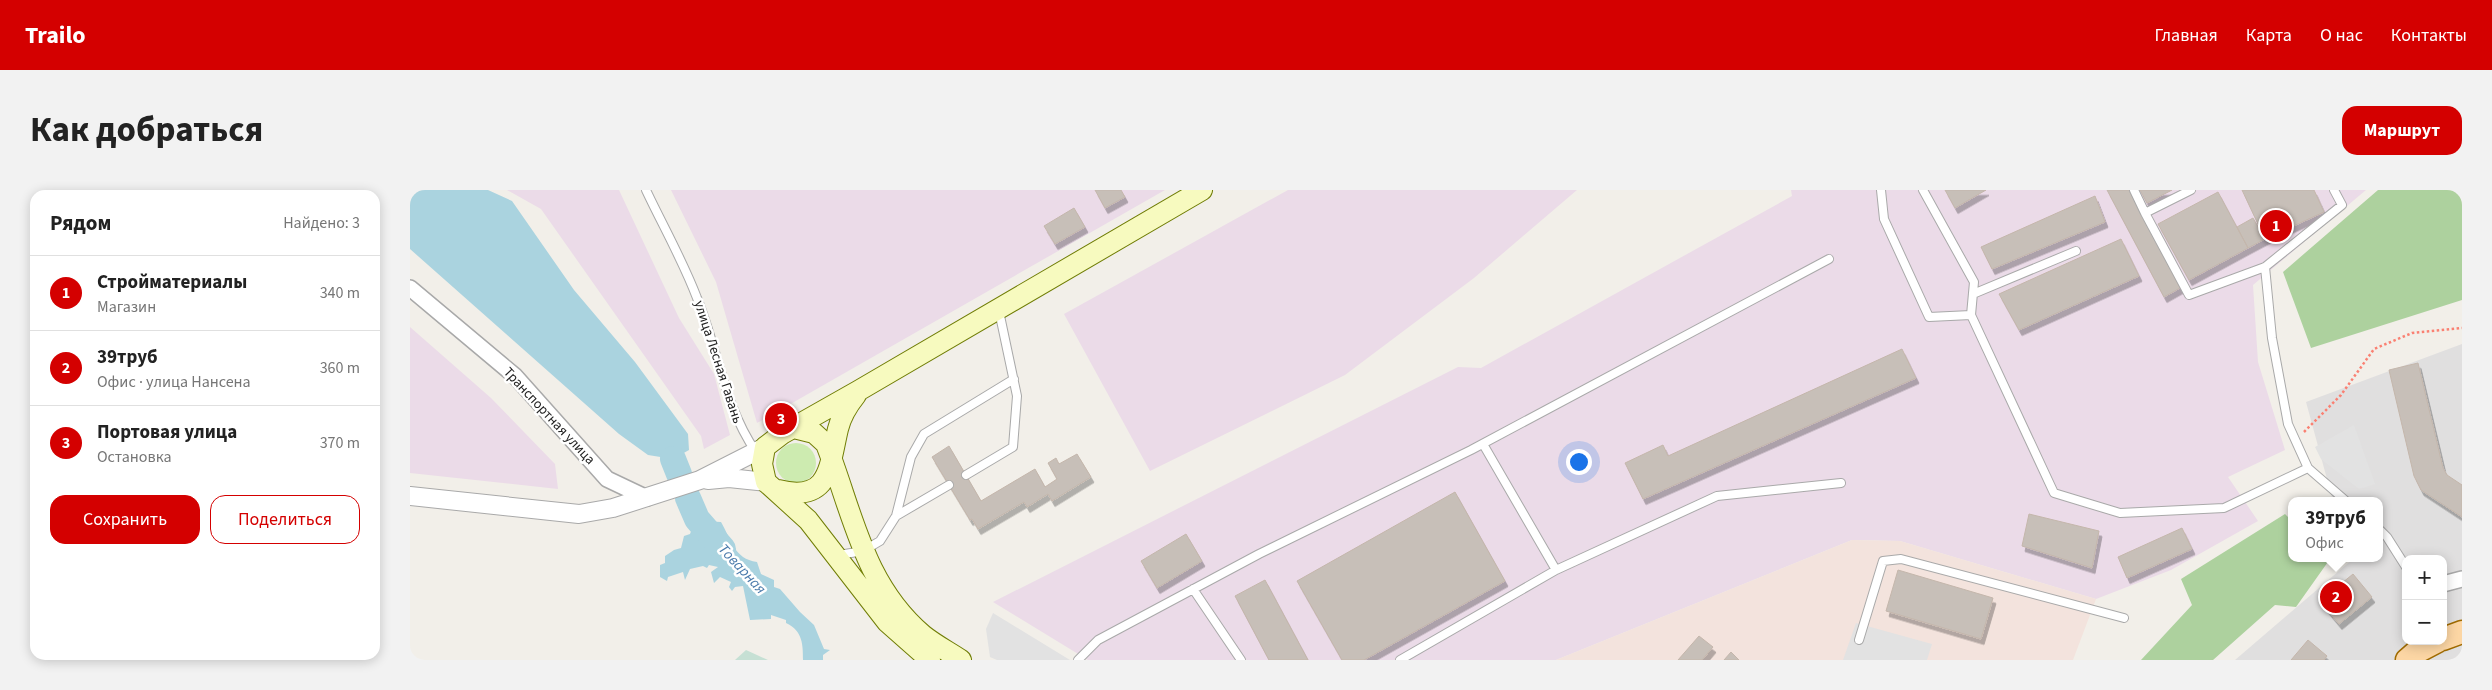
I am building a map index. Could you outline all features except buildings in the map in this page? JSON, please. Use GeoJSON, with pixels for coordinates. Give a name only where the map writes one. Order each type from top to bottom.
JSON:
{"type":"FeatureCollection","features":[{"type":"Feature","properties":{"kind":"main road"},"geometry":{"type":"LineString","coordinates":[[930,660],[887,622],[808,520],[772,486],[762,464],[760,449],[772,440],[1202,190]]}},
{"type":"Feature","properties":{"kind":"main road"},"geometry":{"type":"LineString","coordinates":[[772,486],[799,494],[814,489],[822,482],[832,462],[840,422],[858,391]]}},
{"type":"Feature","properties":{"kind":"main road"},"geometry":{"type":"LineString","coordinates":[[794,428],[805,429],[818,436],[826,444],[863,552],[877,581],[905,618],[924,636],[961,660]]}},
{"type":"Feature","properties":{"kind":"main road"},"geometry":{"type":"LineString","coordinates":[[2447,638],[2462,632]]}},
{"type":"Feature","properties":{"kind":"main road"},"geometry":{"type":"LineString","coordinates":[[2414,653],[2430,645]]}},
{"type":"Feature","properties":{"kind":"street","name":"Транспортная улица"},"geometry":{"type":"LineString","coordinates":[[410,288],[515,376],[608,480],[647,498]]}},
{"type":"Feature","properties":{"kind":"street"},"geometry":{"type":"LineString","coordinates":[[410,496],[579,514],[647,498],[700,480],[760,449]]}},
{"type":"Feature","properties":{"kind":"street"},"geometry":{"type":"LineString","coordinates":[[700,480],[729,478],[772,486]]}},
{"type":"Feature","properties":{"kind":"street"},"geometry":{"type":"LineString","coordinates":[[2447,583],[2462,579]]}},
{"type":"Feature","properties":{"kind":"lane","name":"улица Лесная Гавань"},"geometry":{"type":"LineString","coordinates":[[646,190],[697,296],[716,351],[736,420],[760,449]]}},
{"type":"Feature","properties":{"kind":"lane"},"geometry":{"type":"LineString","coordinates":[[1881,190],[1884,219],[1929,317],[1971,315]]}},
{"type":"Feature","properties":{"kind":"lane"},"geometry":{"type":"LineString","coordinates":[[1923,190],[1974,282],[1971,315],[2054,493],[2120,513],[2224,508],[2308,468]]}},
{"type":"Feature","properties":{"kind":"lane"},"geometry":{"type":"LineString","coordinates":[[2134,190],[2189,295],[2265,267],[2342,206],[2334,190]]}},
{"type":"Feature","properties":{"kind":"lane"},"geometry":{"type":"LineString","coordinates":[[2145,213],[2190,190]]}},
{"type":"Feature","properties":{"kind":"lane"},"geometry":{"type":"LineString","coordinates":[[1973,294],[2076,251]]}},
{"type":"Feature","properties":{"kind":"lane"},"geometry":{"type":"LineString","coordinates":[[1078,660],[1098,640],[1193,589],[1259,554],[1483,444],[1829,259]]}},
{"type":"Feature","properties":{"kind":"lane"},"geometry":{"type":"LineString","coordinates":[[2265,267],[2272,338],[2288,424],[2308,468],[2341,497]]}},
{"type":"Feature","properties":{"kind":"lane"},"geometry":{"type":"LineString","coordinates":[[966,475],[1014,447],[1018,396],[998,310]]}},
{"type":"Feature","properties":{"kind":"lane"},"geometry":{"type":"LineString","coordinates":[[835,555],[863,552],[880,541],[896,516],[911,457],[924,434],[1014,379]]}},
{"type":"Feature","properties":{"kind":"lane"},"geometry":{"type":"LineString","coordinates":[[1483,444],[1556,570]]}},
{"type":"Feature","properties":{"kind":"lane"},"geometry":{"type":"LineString","coordinates":[[1400,660],[1556,570],[1717,496],[1841,483]]}},
{"type":"Feature","properties":{"kind":"lane"},"geometry":{"type":"LineString","coordinates":[[896,516],[949,485]]}},
{"type":"Feature","properties":{"kind":"lane"},"geometry":{"type":"LineString","coordinates":[[2383,533],[2402,561]]}},
{"type":"Feature","properties":{"kind":"lane"},"geometry":{"type":"LineString","coordinates":[[1859,640],[1883,561],[1901,559],[2124,618]]}},
{"type":"Feature","properties":{"kind":"lane"},"geometry":{"type":"LineString","coordinates":[[1193,589],[1241,660]]}},
{"type":"Feature","properties":{"kind":"path"},"geometry":{"type":"LineString","coordinates":[[2295,441],[2341,395],[2374,349],[2412,333],[2462,328]]}},
{"type":"Feature","properties":{"kind":"shaded area"},"geometry":{"type":"Polygon","coordinates":[[[507,190],[619,190],[679,318],[714,374],[730,435],[704,449],[701,436],[541,209],[507,190]]]}},
{"type":"Feature","properties":{"kind":"shaded area"},"geometry":{"type":"Polygon","coordinates":[[[671,190],[1165,190],[757,423],[716,282],[671,190]]]}},
{"type":"Feature","properties":{"kind":"shaded area"},"geometry":{"type":"Polygon","coordinates":[[[1288,190],[1577,190],[1474,278],[1345,375],[1150,471],[1064,314],[1288,190]]]}},
{"type":"Feature","properties":{"kind":"shaded area"},"geometry":{"type":"Polygon","coordinates":[[[1791,190],[2366,190],[2253,285],[2258,362],[2285,450],[2228,477],[2258,521],[2171,570],[2096,599],[1900,541],[1852,540],[1556,660],[1088,660],[993,602],[1458,367],[1481,368],[1792,196],[1791,190]]]}},
{"type":"Feature","properties":{"kind":"shaded area"},"geometry":{"type":"Polygon","coordinates":[[[410,327],[491,398],[555,464],[558,489],[410,473],[410,327]]]}},
{"type":"Feature","properties":{"kind":"shaded area"},"geometry":{"type":"Polygon","coordinates":[[[2462,344],[2462,660],[2235,660],[2349,562],[2383,562],[2383,497],[2332,497],[2306,402],[2462,344]]]}},
{"type":"Feature","properties":{"kind":"shaded area"},"geometry":{"type":"Polygon","coordinates":[[[2354,425],[2375,484],[2359,489],[2321,459],[2315,447],[2354,425]]]}},
{"type":"Feature","properties":{"kind":"shaded area"},"geometry":{"type":"Polygon","coordinates":[[[1852,540],[1900,541],[2096,599],[2073,660],[1556,660],[1852,540]]]}},
{"type":"Feature","properties":{"kind":"shaded area"},"geometry":{"type":"Polygon","coordinates":[[[993,613],[1070,660],[997,660],[990,657],[986,629],[993,613]]]}},
{"type":"Feature","properties":{"kind":"shaded area"},"geometry":{"type":"Polygon","coordinates":[[[1856,623],[1932,644],[1927,660],[1843,660],[1856,623]]]}},
{"type":"Feature","properties":{"kind":"green space"},"geometry":{"type":"Polygon","coordinates":[[[2378,190],[2462,190],[2462,300],[2311,348],[2283,272],[2378,190]]]}},
{"type":"Feature","properties":{"kind":"green space"},"geometry":{"type":"Polygon","coordinates":[[[800,443],[807,446],[813,452],[816,463],[815,471],[807,480],[800,483],[792,483],[785,480],[777,471],[776,459],[779,452],[788,444],[800,443]]]}},
{"type":"Feature","properties":{"kind":"green space"},"geometry":{"type":"Polygon","coordinates":[[[2285,514],[2288,517],[2288,562],[2328,562],[2296,607],[2275,605],[2213,660],[2141,660],[2192,605],[2181,579],[2285,514]]]}},
{"type":"Feature","properties":{"kind":"green space"},"geometry":{"type":"Polygon","coordinates":[[[746,650],[768,660],[735,660],[746,650]]]}},
{"type":"Feature","properties":{"kind":"water"},"geometry":{"type":"Polygon","coordinates":[[[410,190],[488,190],[512,201],[574,290],[635,362],[688,434],[689,450],[673,459],[648,455],[619,434],[410,249],[410,190]]]}},
{"type":"Feature","properties":{"kind":"water"},"geometry":{"type":"Polygon","coordinates":[[[703,521],[721,522],[738,553],[749,560],[757,562],[761,574],[774,580],[774,587],[780,589],[814,625],[824,649],[830,650],[823,655],[823,660],[803,660],[803,649],[799,634],[792,626],[786,623],[786,620],[771,615],[771,619],[750,620],[743,586],[735,587],[732,591],[729,587],[731,582],[720,577],[714,583],[711,572],[718,567],[709,565],[707,568],[703,566],[690,569],[685,580],[683,572],[668,577],[667,581],[660,577],[660,565],[665,563],[665,556],[681,548],[684,536],[690,534],[693,526],[703,521]]]}},
{"type":"Feature","properties":{"kind":"waterway","name":"Товарная"},"geometry":{"type":"LineString","coordinates":[[673,459],[679,474]]}},
{"type":"Feature","properties":{"kind":"waterway","name":"Товарная"},"geometry":{"type":"LineString","coordinates":[[688,498],[697,519],[723,549]]}},
{"type":"Feature","properties":{"kind":"place","name":"Стройматериалы"},"geometry":{"type":"Point","coordinates":[2276,226]}},
{"type":"Feature","properties":{"kind":"place","name":"Портовая улица"},"geometry":{"type":"Point","coordinates":[781,419]}},
{"type":"Feature","properties":{"kind":"place","name":"39труб"},"geometry":{"type":"Point","coordinates":[2336,597]}}]}
